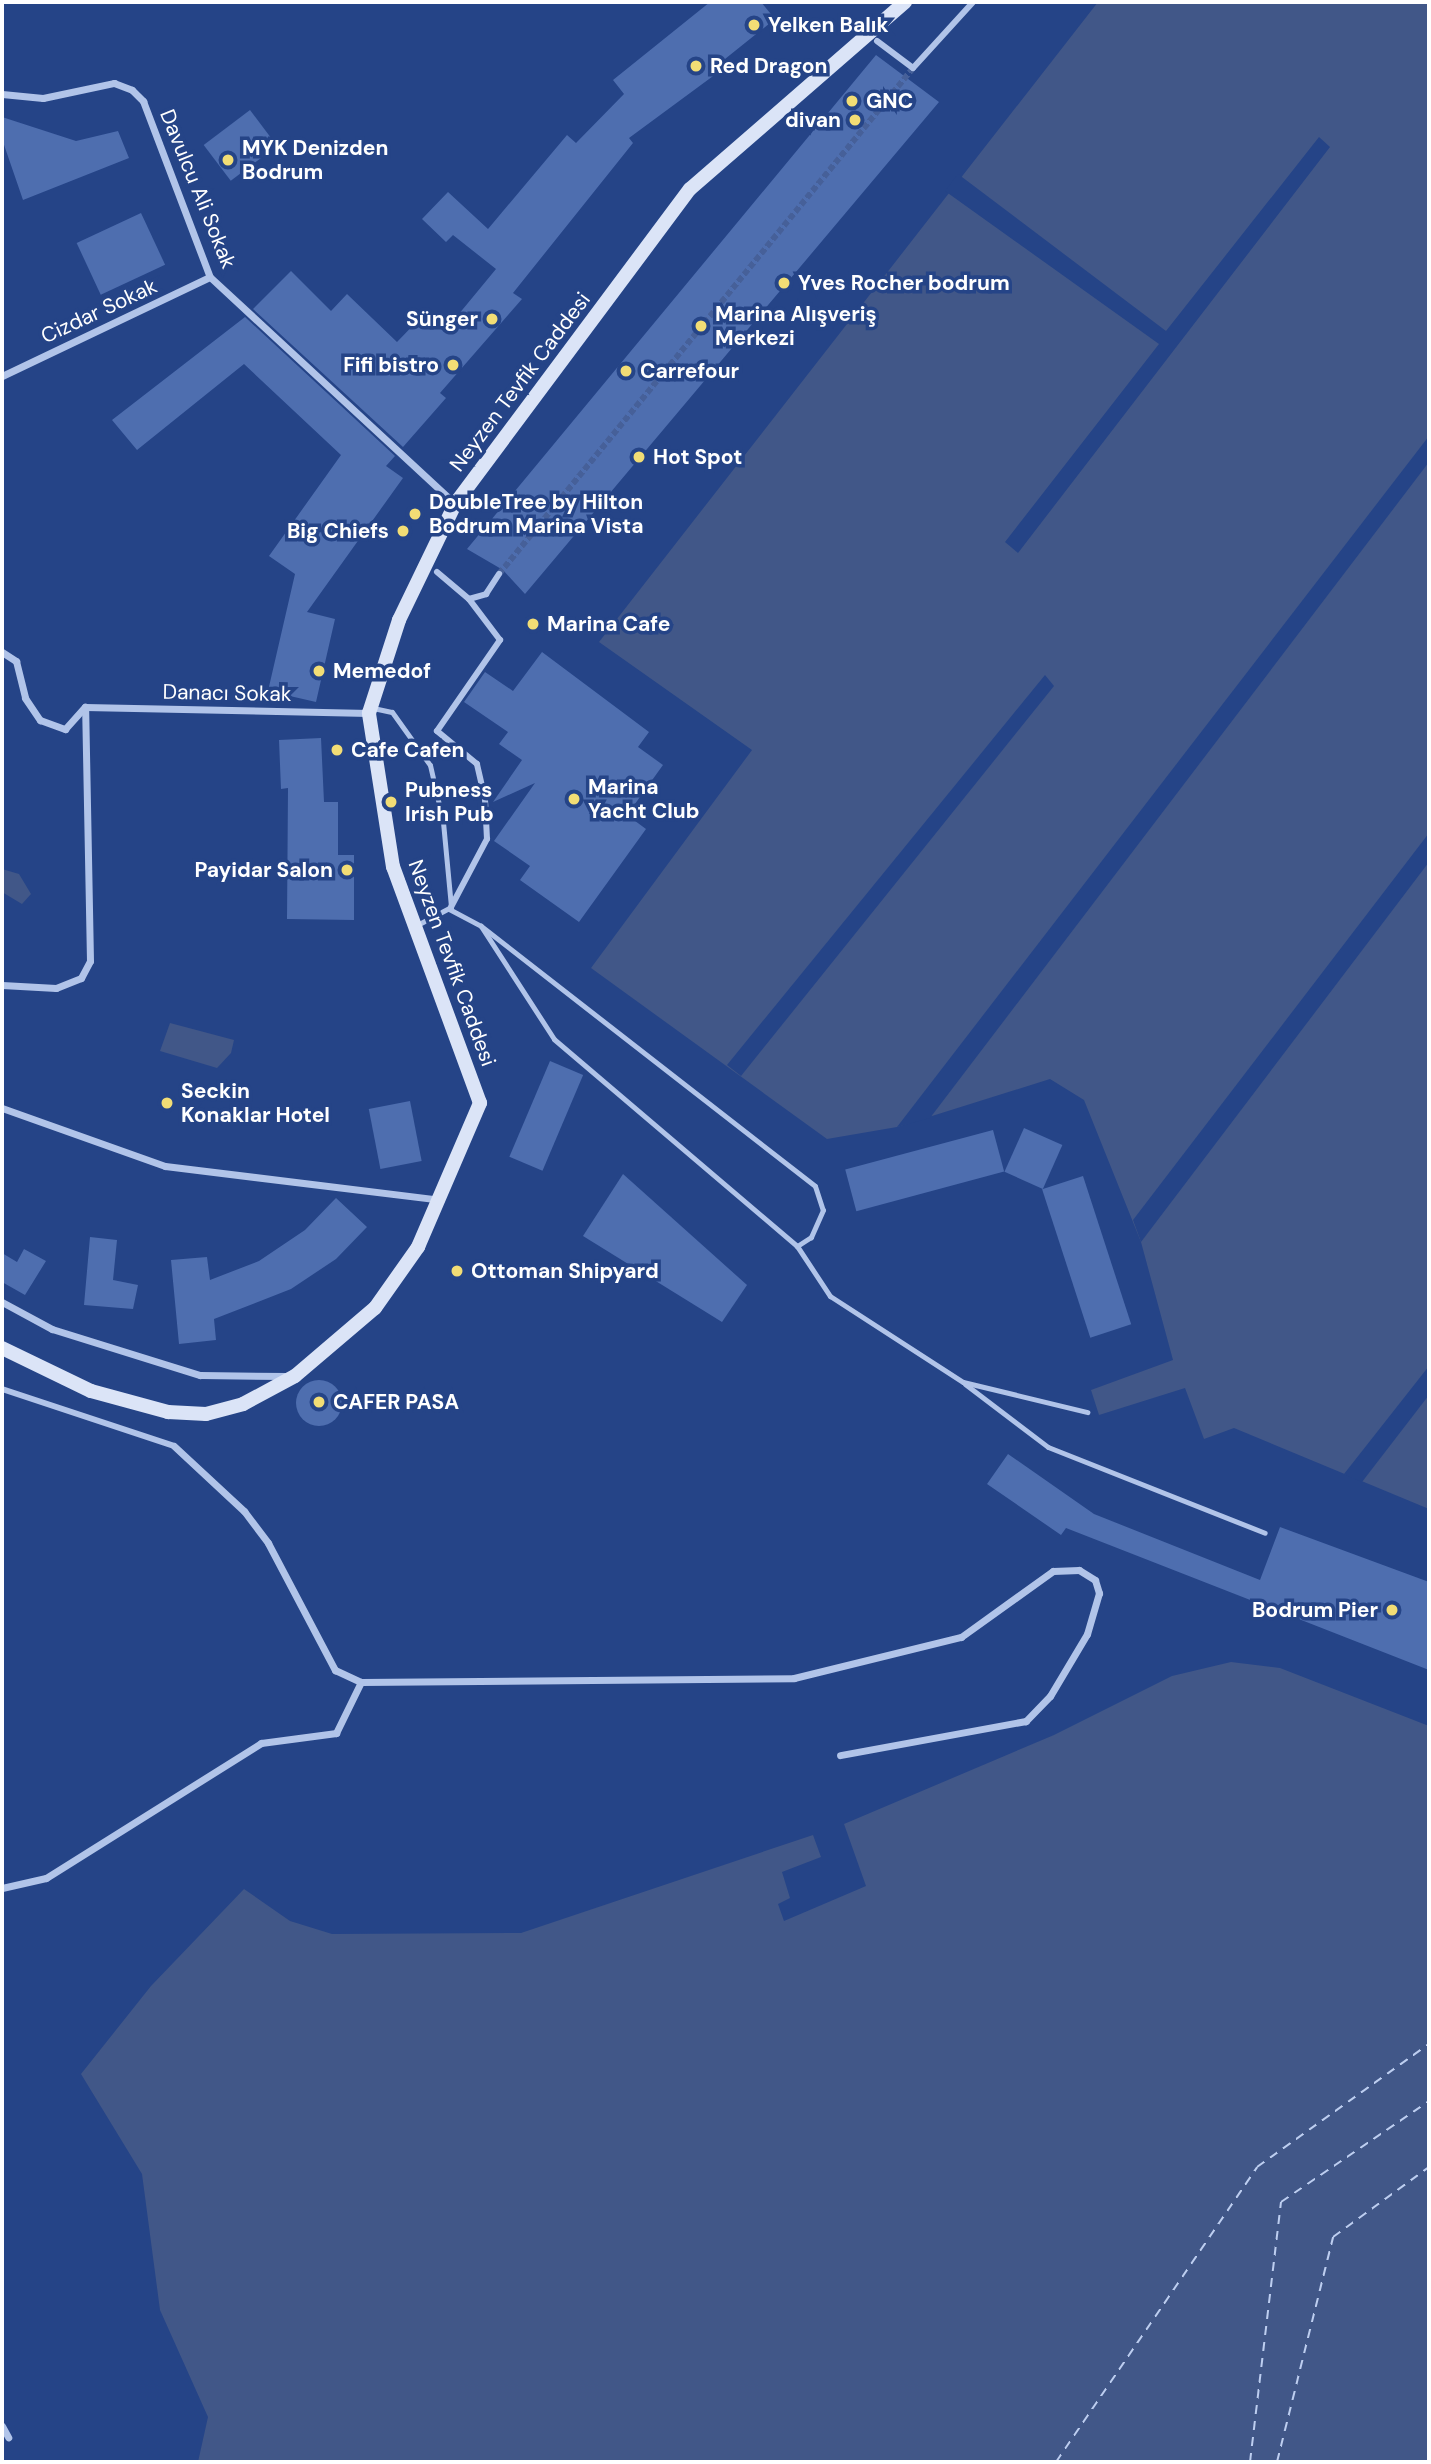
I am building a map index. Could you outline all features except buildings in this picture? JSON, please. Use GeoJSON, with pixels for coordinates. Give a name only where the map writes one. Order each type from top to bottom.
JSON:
{"type":"FeatureCollection","features":[{"type":"Feature","properties":{"kind":"main road","name":"Neyzen Tevfik Caddesi"},"geometry":{"type":"LineString","coordinates":[[2,1348],[91,1391],[168,1412],[206,1414],[243,1404],[295,1376],[375,1308],[443,1200],[480,1103],[393,867],[371,710],[399,620],[455,504],[690,189],[905,2]]}},
{"type":"Feature","properties":{"kind":"street"},"geometry":{"type":"LineString","coordinates":[[877,41],[913,68],[973,2]]}},
{"type":"Feature","properties":{"kind":"street","name":"Davulcu Ali Sokak"},"geometry":{"type":"LineString","coordinates":[[2,94],[43,98],[114,83],[132,90],[143,101],[210,277],[455,504]]}},
{"type":"Feature","properties":{"kind":"street","name":"Cizdar Sokak"},"geometry":{"type":"LineString","coordinates":[[2,376],[210,277]]}},
{"type":"Feature","properties":{"kind":"street"},"geometry":{"type":"LineString","coordinates":[[437,572],[469,599],[500,640],[437,731],[477,764],[485,799],[487,839],[450,908]]}},
{"type":"Feature","properties":{"kind":"street"},"geometry":{"type":"LineString","coordinates":[[469,599],[486,594],[499,574]]}},
{"type":"Feature","properties":{"kind":"street"},"geometry":{"type":"LineString","coordinates":[[2,652],[16,661],[25,698],[40,720],[65,729],[85,707]]}},
{"type":"Feature","properties":{"kind":"street"},"geometry":{"type":"LineString","coordinates":[[2,985],[56,988],[81,978],[90,961],[85,707]]}},
{"type":"Feature","properties":{"kind":"street","name":"Danacı Sokak"},"geometry":{"type":"LineString","coordinates":[[85,707],[371,710]]}},
{"type":"Feature","properties":{"kind":"street"},"geometry":{"type":"LineString","coordinates":[[2,1108],[165,1166],[443,1200]]}},
{"type":"Feature","properties":{"kind":"street"},"geometry":{"type":"LineString","coordinates":[[2,1302],[51,1329],[200,1375],[295,1376]]}},
{"type":"Feature","properties":{"kind":"street"},"geometry":{"type":"LineString","coordinates":[[2,1389],[174,1446],[244,1511],[268,1543],[335,1670],[361,1682],[794,1678],[961,1637],[1053,1571],[1079,1570],[1095,1580],[1099,1593],[1087,1634],[1051,1696],[1026,1721],[840,1755]]}},
{"type":"Feature","properties":{"kind":"street"},"geometry":{"type":"LineString","coordinates":[[2,1888],[46,1878],[261,1742],[336,1733],[361,1682]]}},
{"type":"Feature","properties":{"kind":"street"},"geometry":{"type":"LineString","coordinates":[[2,2426],[8,2437]]}},
{"type":"Feature","properties":{"kind":"lane"},"geometry":{"type":"LineString","coordinates":[[371,710],[392,712],[430,765],[453,881],[450,908]]}},
{"type":"Feature","properties":{"kind":"lane"},"geometry":{"type":"LineString","coordinates":[[450,908],[481,926],[816,1186],[823,1210],[811,1237],[797,1246]]}},
{"type":"Feature","properties":{"kind":"lane"},"geometry":{"type":"LineString","coordinates":[[415,927],[450,908]]}},
{"type":"Feature","properties":{"kind":"lane"},"geometry":{"type":"LineString","coordinates":[[481,926],[554,1039],[797,1246],[830,1296],[963,1382],[1048,1447],[1265,1533]]}},
{"type":"Feature","properties":{"kind":"lane"},"geometry":{"type":"LineString","coordinates":[[963,1382],[1087,1412]]}},
{"type":"Feature","properties":{"kind":"water"},"geometry":{"type":"Polygon","coordinates":[[[1098,2],[1429,2],[1429,1509],[1234,1428],[1204,1439],[1185,1388],[1099,1415],[1091,1390],[1173,1360],[1141,1242],[1084,1100],[1050,1079],[897,1127],[827,1139],[591,968],[752,750],[599,642],[1098,2]]]}},
{"type":"Feature","properties":{"kind":"water"},"geometry":{"type":"Polygon","coordinates":[[[2,869],[19,874],[31,894],[22,904],[2,892],[2,869]]]}},
{"type":"Feature","properties":{"kind":"water"},"geometry":{"type":"Polygon","coordinates":[[[170,1023],[234,1040],[231,1053],[217,1068],[160,1051],[170,1023]]]}},
{"type":"Feature","properties":{"kind":"water"},"geometry":{"type":"Polygon","coordinates":[[[1231,1662],[1280,1668],[1429,1726],[1429,2462],[198,2462],[208,2417],[160,2310],[142,2174],[81,2074],[151,1986],[244,1889],[290,1921],[332,1934],[521,1933],[813,1835],[821,1857],[782,1872],[790,1898],[778,1904],[784,1921],[866,1886],[844,1824],[1054,1735],[1172,1676],[1231,1662]]]}},
{"type":"Feature","properties":{"kind":"pier"},"geometry":{"type":"Polygon","coordinates":[[[1319,137],[1330,147],[1018,553],[1005,542],[1159,344],[945,191],[958,174],[1166,331],[1319,137]]]}},
{"type":"Feature","properties":{"kind":"pier"},"geometry":{"type":"Polygon","coordinates":[[[1429,436],[1429,462],[930,1118],[897,1127],[1429,436]]]}},
{"type":"Feature","properties":{"kind":"pier"},"geometry":{"type":"Polygon","coordinates":[[[1045,675],[1054,686],[741,1076],[727,1065],[1045,675]]]}},
{"type":"Feature","properties":{"kind":"pier"},"geometry":{"type":"Polygon","coordinates":[[[1429,833],[1429,862],[1141,1242],[1133,1220],[1429,833]]]}},
{"type":"Feature","properties":{"kind":"pier"},"geometry":{"type":"Polygon","coordinates":[[[1429,1366],[1429,1395],[1362,1482],[1344,1474],[1429,1366]]]}},
{"type":"Feature","properties":{"kind":"ferry route"},"geometry":{"type":"LineString","coordinates":[[1056,2462],[1257,2167],[1429,2044]]}},
{"type":"Feature","properties":{"kind":"ferry route"},"geometry":{"type":"LineString","coordinates":[[1250,2462],[1281,2202],[1429,2101]]}},
{"type":"Feature","properties":{"kind":"ferry route"},"geometry":{"type":"LineString","coordinates":[[1277,2462],[1333,2237],[1429,2167]]}},
{"type":"Feature","properties":{"kind":"tunnel"},"geometry":{"type":"LineString","coordinates":[[499,574],[913,68]]}},
{"type":"Feature","properties":{"kind":"place","name":"Yelken Balık"},"geometry":{"type":"Point","coordinates":[754,25]}},
{"type":"Feature","properties":{"kind":"place","name":"Red Dragon"},"geometry":{"type":"Point","coordinates":[696,66]}},
{"type":"Feature","properties":{"kind":"place","name":"GNC"},"geometry":{"type":"Point","coordinates":[852,101]}},
{"type":"Feature","properties":{"kind":"place","name":"divan"},"geometry":{"type":"Point","coordinates":[855,120]}},
{"type":"Feature","properties":{"kind":"place","name":"MYK Denizden Bodrum"},"geometry":{"type":"Point","coordinates":[228,160]}},
{"type":"Feature","properties":{"kind":"place","name":"Yves Rocher bodrum"},"geometry":{"type":"Point","coordinates":[784,283]}},
{"type":"Feature","properties":{"kind":"place","name":"Sünger"},"geometry":{"type":"Point","coordinates":[492,319]}},
{"type":"Feature","properties":{"kind":"place","name":"Marina Alışveriş Merkezi"},"geometry":{"type":"Point","coordinates":[701,326]}},
{"type":"Feature","properties":{"kind":"place","name":"Fifi bistro"},"geometry":{"type":"Point","coordinates":[453,365]}},
{"type":"Feature","properties":{"kind":"place","name":"Carrefour"},"geometry":{"type":"Point","coordinates":[626,371]}},
{"type":"Feature","properties":{"kind":"place","name":"Hot Spot"},"geometry":{"type":"Point","coordinates":[639,457]}},
{"type":"Feature","properties":{"kind":"place","name":"DoubleTree by Hilton Bodrum Marina Vista"},"geometry":{"type":"Point","coordinates":[415,514]}},
{"type":"Feature","properties":{"kind":"place","name":"Big Chiefs"},"geometry":{"type":"Point","coordinates":[403,531]}},
{"type":"Feature","properties":{"kind":"place","name":"Marina Cafe"},"geometry":{"type":"Point","coordinates":[533,624]}},
{"type":"Feature","properties":{"kind":"place","name":"Memedof"},"geometry":{"type":"Point","coordinates":[319,671]}},
{"type":"Feature","properties":{"kind":"place","name":"Cafe Cafen"},"geometry":{"type":"Point","coordinates":[337,750]}},
{"type":"Feature","properties":{"kind":"place","name":"Marina Yacht Club"},"geometry":{"type":"Point","coordinates":[574,799]}},
{"type":"Feature","properties":{"kind":"place","name":"Pubness Irish Pub"},"geometry":{"type":"Point","coordinates":[391,802]}},
{"type":"Feature","properties":{"kind":"place","name":"Payidar Salon"},"geometry":{"type":"Point","coordinates":[347,870]}},
{"type":"Feature","properties":{"kind":"place","name":"Seckin Konaklar Hotel"},"geometry":{"type":"Point","coordinates":[167,1103]}},
{"type":"Feature","properties":{"kind":"place","name":"Ottoman Shipyard"},"geometry":{"type":"Point","coordinates":[457,1271]}},
{"type":"Feature","properties":{"kind":"place","name":"CAFER PASA"},"geometry":{"type":"Point","coordinates":[319,1402]}},
{"type":"Feature","properties":{"kind":"place","name":"Bodrum Pier"},"geometry":{"type":"Point","coordinates":[1392,1610]}}]}
